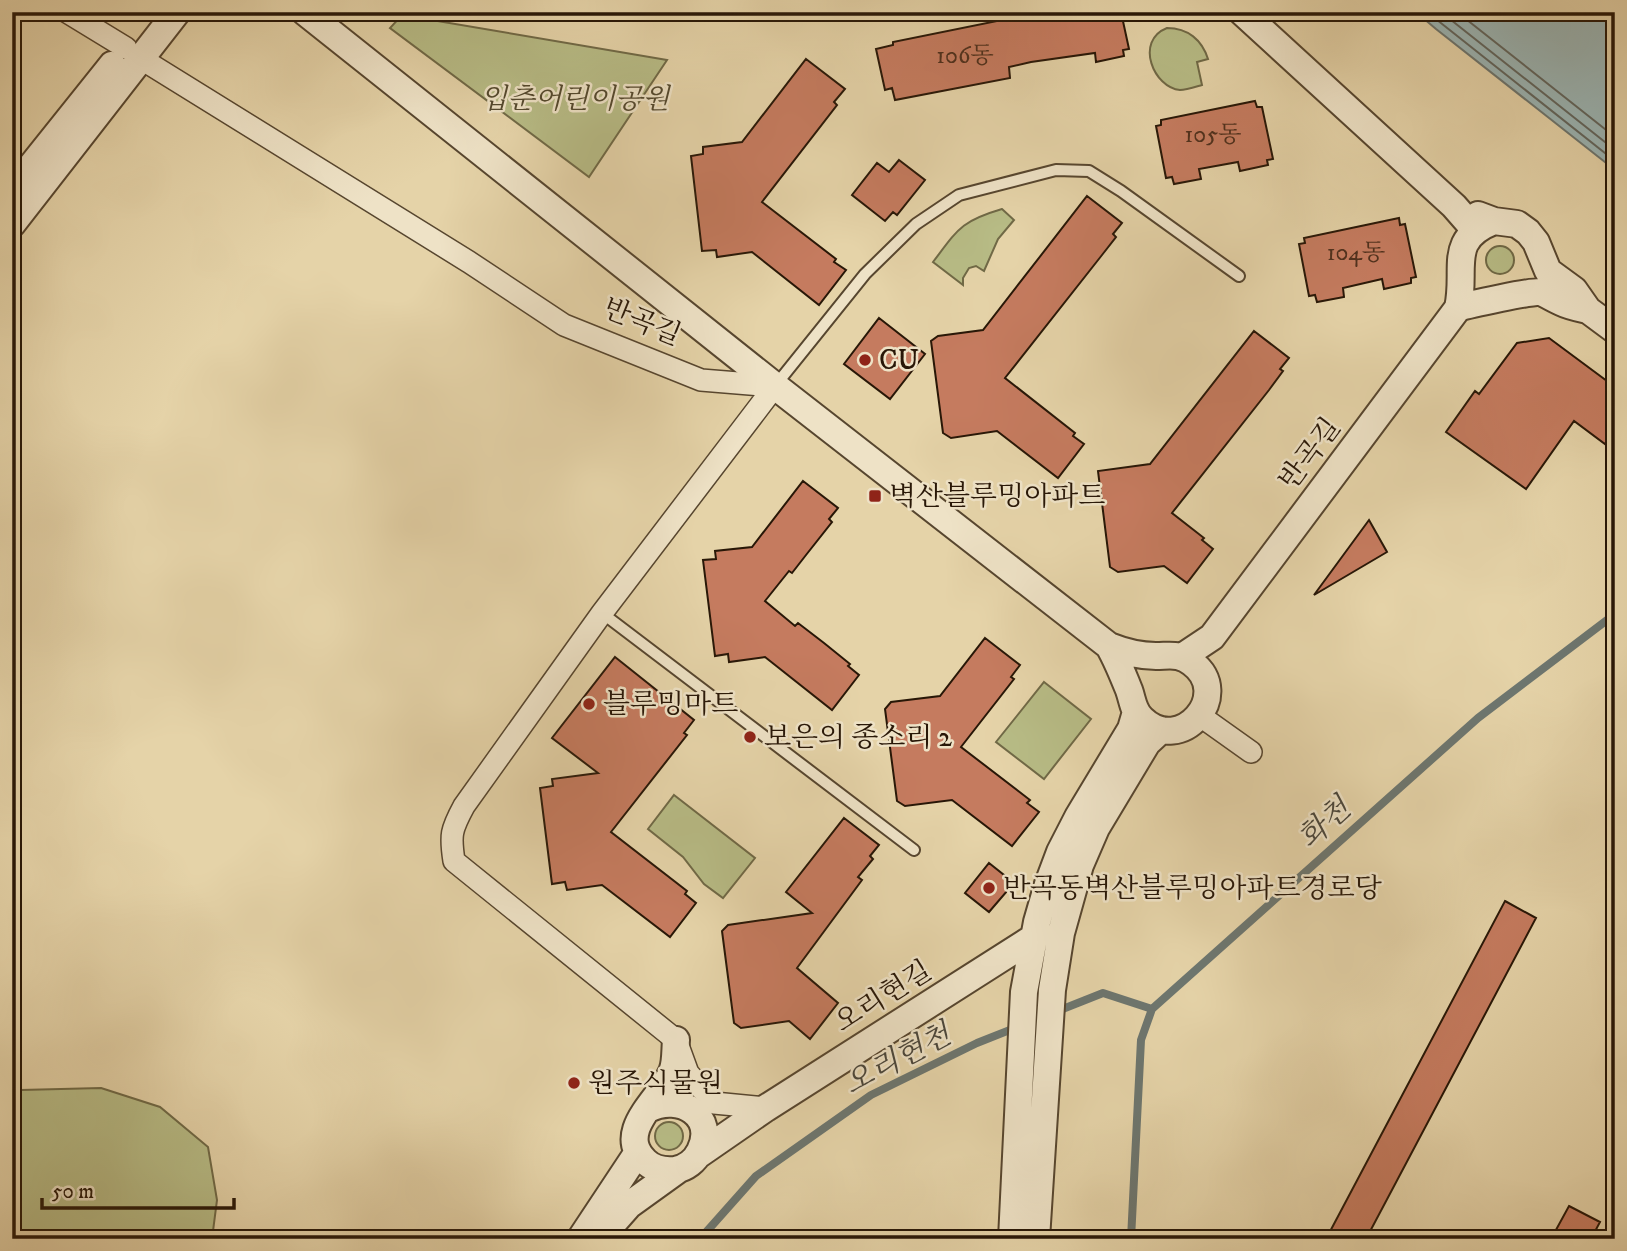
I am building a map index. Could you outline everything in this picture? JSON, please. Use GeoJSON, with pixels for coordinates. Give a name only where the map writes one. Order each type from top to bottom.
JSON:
{"type":"FeatureCollection","features":[{"type":"Feature","properties":{"kind":"street","name":"반곡길"},"geometry":{"type":"LineString","coordinates":[[67,12],[469,261],[564,325],[701,380],[775,386]]}},
{"type":"Feature","properties":{"kind":"street"},"geometry":{"type":"LineString","coordinates":[[12,224],[133,53],[158,12]]}},
{"type":"Feature","properties":{"kind":"street"},"geometry":{"type":"LineString","coordinates":[[12,190],[133,53],[177,12]]}},
{"type":"Feature","properties":{"kind":"street"},"geometry":{"type":"LineString","coordinates":[[305,12],[775,386],[1109,646],[1123,652],[1181,662],[1206,684],[1207,695],[1199,715],[1186,727],[1174,731],[1150,726],[1134,703],[1109,646]]}},
{"type":"Feature","properties":{"kind":"street"},"geometry":{"type":"LineString","coordinates":[[1242,12],[1454,206],[1485,225]]}},
{"type":"Feature","properties":{"kind":"street"},"geometry":{"type":"LineString","coordinates":[[1588,310],[1563,304],[1538,291],[1458,308],[1462,273],[1460,260],[1469,235],[1485,225],[1517,224],[1536,242],[1548,271],[1574,290],[1588,310],[1615,330]]}},
{"type":"Feature","properties":{"kind":"street"},"geometry":{"type":"LineString","coordinates":[[1462,273],[1477,293],[1489,298],[1508,298],[1526,290],[1534,281],[1539,269],[1540,255],[1536,242]]}},
{"type":"Feature","properties":{"kind":"street","name":"반곡길"},"geometry":{"type":"LineString","coordinates":[[1181,662],[1212,637],[1458,308]]}},
{"type":"Feature","properties":{"kind":"street"},"geometry":{"type":"LineString","coordinates":[[676,1040],[672,1071],[635,1129],[638,1152],[646,1162],[667,1171],[689,1162],[703,1144],[700,1120],[703,1107],[676,1040],[454,862],[452,827],[464,806],[602,613],[775,386]]}},
{"type":"Feature","properties":{"kind":"street"},"geometry":{"type":"LineString","coordinates":[[1012,1239],[1024,992],[1031,948],[1048,884],[1060,852],[1078,817],[1131,729],[1134,703],[1132,682],[1138,671],[1147,662],[1181,662]]}},
{"type":"Feature","properties":{"kind":"street"},"geometry":{"type":"LineString","coordinates":[[1199,715],[1251,752]]}},
{"type":"Feature","properties":{"kind":"street"},"geometry":{"type":"LineString","coordinates":[[1036,1239],[1052,990],[1061,933],[1080,866],[1096,828],[1147,743],[1161,730]]}},
{"type":"Feature","properties":{"kind":"street","name":"오리현길"},"geometry":{"type":"LineString","coordinates":[[599,1239],[629,1205],[766,1108],[1031,948]]}},
{"type":"Feature","properties":{"kind":"street"},"geometry":{"type":"LineString","coordinates":[[648,1109],[659,1103],[671,1102],[703,1107],[766,1108]]}},
{"type":"Feature","properties":{"kind":"street"},"geometry":{"type":"LineString","coordinates":[[581,1239],[638,1152]]}},
{"type":"Feature","properties":{"kind":"lane"},"geometry":{"type":"LineString","coordinates":[[775,386],[865,274],[916,224],[959,195],[1056,170],[1089,171],[1239,276]]}},
{"type":"Feature","properties":{"kind":"lane"},"geometry":{"type":"LineString","coordinates":[[602,613],[914,849]]}},
{"type":"Feature","properties":{"kind":"green space","name":"입춘어린이공원"},"geometry":{"type":"Polygon","coordinates":[[[402,15],[667,60],[589,177],[390,28],[402,15]]]}},
{"type":"Feature","properties":{"kind":"green space"},"geometry":{"type":"Polygon","coordinates":[[[1167,28],[1188,33],[1202,46],[1208,59],[1197,62],[1202,85],[1180,90],[1162,81],[1156,73],[1151,63],[1151,43],[1157,34],[1167,28]]]}},
{"type":"Feature","properties":{"kind":"green space"},"geometry":{"type":"Polygon","coordinates":[[[1002,209],[1014,220],[998,239],[984,271],[976,266],[969,268],[963,278],[963,285],[933,262],[949,241],[969,222],[1002,209]]]}},
{"type":"Feature","properties":{"kind":"green space"},"geometry":{"type":"Polygon","coordinates":[[[1500,246],[1510,250],[1514,260],[1510,270],[1500,274],[1490,270],[1486,260],[1490,250],[1500,246]]]}},
{"type":"Feature","properties":{"kind":"green space"},"geometry":{"type":"Polygon","coordinates":[[[1044,682],[1091,719],[1044,779],[996,742],[1044,682]]]}},
{"type":"Feature","properties":{"kind":"green space"},"geometry":{"type":"Polygon","coordinates":[[[674,795],[755,858],[723,898],[704,884],[683,857],[648,829],[674,795]]]}},
{"type":"Feature","properties":{"kind":"green space"},"geometry":{"type":"Polygon","coordinates":[[[101,1088],[160,1107],[208,1147],[217,1200],[212,1239],[12,1239],[12,1096],[21,1090],[101,1088]]]}},
{"type":"Feature","properties":{"kind":"green space"},"geometry":{"type":"Polygon","coordinates":[[[669,1122],[679,1126],[683,1136],[679,1146],[669,1150],[659,1146],[655,1136],[659,1126],[669,1122]]]}},
{"type":"Feature","properties":{"kind":"water"},"geometry":{"type":"Polygon","coordinates":[[[1416,12],[1615,12],[1615,170],[1436,29],[1416,12]]]}},
{"type":"Feature","properties":{"kind":"building"},"geometry":{"type":"Polygon","coordinates":[[[1006,12],[1121,12],[1129,49],[1123,50],[1124,56],[1096,62],[1095,53],[1031,62],[1009,67],[1010,78],[895,100],[892,88],[885,90],[876,49],[893,45],[893,42],[1007,19],[1006,12]]]}},
{"type":"Feature","properties":{"kind":"building"},"geometry":{"type":"Polygon","coordinates":[[[806,59],[845,89],[834,102],[837,105],[762,202],[836,259],[834,262],[846,270],[819,305],[752,252],[717,257],[716,250],[702,251],[691,156],[703,154],[703,147],[742,142],[806,59]]]}},
{"type":"Feature","properties":{"kind":"building"},"geometry":{"type":"Polygon","coordinates":[[[1255,101],[1257,107],[1262,107],[1273,159],[1267,160],[1268,165],[1240,171],[1238,162],[1199,169],[1201,179],[1174,184],[1172,177],[1166,178],[1156,126],[1161,125],[1161,120],[1255,101]]]}},
{"type":"Feature","properties":{"kind":"building"},"geometry":{"type":"Polygon","coordinates":[[[899,160],[925,180],[897,215],[893,212],[885,221],[852,195],[877,163],[889,172],[899,160]]]}},
{"type":"Feature","properties":{"kind":"building"},"geometry":{"type":"Polygon","coordinates":[[[1087,196],[1122,223],[1113,234],[1116,237],[1005,378],[1075,433],[1073,436],[1084,444],[1058,478],[997,431],[951,438],[943,433],[931,341],[938,336],[983,330],[1087,196]]]}},
{"type":"Feature","properties":{"kind":"building"},"geometry":{"type":"Polygon","coordinates":[[[1399,218],[1400,225],[1405,224],[1416,277],[1411,278],[1411,283],[1384,289],[1382,279],[1343,288],[1344,297],[1317,302],[1315,295],[1309,296],[1299,244],[1305,243],[1304,238],[1399,218]]]}},
{"type":"Feature","properties":{"kind":"building"},"geometry":{"type":"Polygon","coordinates":[[[879,318],[925,354],[890,399],[844,364],[879,318]]]}},
{"type":"Feature","properties":{"kind":"building"},"geometry":{"type":"Polygon","coordinates":[[[1254,331],[1289,358],[1269,390],[1172,513],[1204,538],[1202,540],[1213,549],[1187,583],[1164,566],[1118,572],[1110,567],[1098,471],[1150,464],[1254,331]]]}},
{"type":"Feature","properties":{"kind":"building"},"geometry":{"type":"Polygon","coordinates":[[[1549,338],[1615,387],[1615,431],[1605,444],[1574,421],[1526,489],[1446,432],[1475,391],[1479,394],[1517,343],[1549,338]]]}},
{"type":"Feature","properties":{"kind":"building"},"geometry":{"type":"Polygon","coordinates":[[[803,481],[838,508],[829,519],[832,522],[792,573],[789,571],[765,601],[795,626],[798,623],[824,643],[859,675],[832,710],[765,657],[729,662],[728,654],[715,656],[703,560],[716,559],[715,551],[752,547],[803,481]]]}},
{"type":"Feature","properties":{"kind":"building"},"geometry":{"type":"Polygon","coordinates":[[[1369,520],[1387,552],[1314,595],[1369,520]]]}},
{"type":"Feature","properties":{"kind":"building"},"geometry":{"type":"Polygon","coordinates":[[[985,638],[1020,665],[1011,677],[1014,679],[961,747],[1030,800],[1027,803],[1039,812],[1012,846],[952,800],[905,806],[897,801],[885,709],[891,702],[940,696],[985,638]]]}},
{"type":"Feature","properties":{"kind":"building"},"geometry":{"type":"Polygon","coordinates":[[[615,657],[694,720],[684,733],[687,735],[611,832],[687,891],[685,894],[696,903],[670,937],[602,885],[567,890],[565,882],[552,884],[540,788],[553,786],[552,779],[598,773],[552,738],[615,657]]]}},
{"type":"Feature","properties":{"kind":"building"},"geometry":{"type":"Polygon","coordinates":[[[844,818],[879,845],[870,856],[873,859],[858,877],[862,880],[797,968],[838,1003],[810,1039],[789,1021],[741,1028],[734,1023],[722,931],[728,925],[812,913],[786,892],[844,818]]]}},
{"type":"Feature","properties":{"kind":"building","name":"반곡동벽산블루밍아파트경로당"},"geometry":{"type":"Polygon","coordinates":[[[989,863],[1014,883],[989,912],[965,893],[989,863]]]}},
{"type":"Feature","properties":{"kind":"building"},"geometry":{"type":"Polygon","coordinates":[[[1505,901],[1536,918],[1366,1239],[1326,1239],[1505,901]]]}},
{"type":"Feature","properties":{"kind":"building"},"geometry":{"type":"Polygon","coordinates":[[[1569,1206],[1600,1222],[1591,1239],[1551,1239],[1569,1206]]]}},
{"type":"Feature","properties":{"kind":"waterway","name":"화천"},"geometry":{"type":"LineString","coordinates":[[1131,1239],[1141,1040],[1152,1009],[1478,718],[1615,614]]}},
{"type":"Feature","properties":{"kind":"waterway","name":"오리현천"},"geometry":{"type":"LineString","coordinates":[[700,1239],[756,1176],[871,1095],[977,1043],[1103,993],[1152,1009]]}},
{"type":"Feature","properties":{"kind":"place","name":"CU"},"geometry":{"type":"Point","coordinates":[865,360]}},
{"type":"Feature","properties":{"kind":"place","name":"벽산블루밍아파트"},"geometry":{"type":"Point","coordinates":[875,496]}},
{"type":"Feature","properties":{"kind":"place","name":"블루밍마트"},"geometry":{"type":"Point","coordinates":[589,704]}},
{"type":"Feature","properties":{"kind":"place","name":"보은의 종소리 2"},"geometry":{"type":"Point","coordinates":[750,737]}},
{"type":"Feature","properties":{"kind":"place","name":"반곡동벽산블루밍아파트경로당"},"geometry":{"type":"Point","coordinates":[989,888]}},
{"type":"Feature","properties":{"kind":"place","name":"원주식물원"},"geometry":{"type":"Point","coordinates":[574,1083]}}]}
